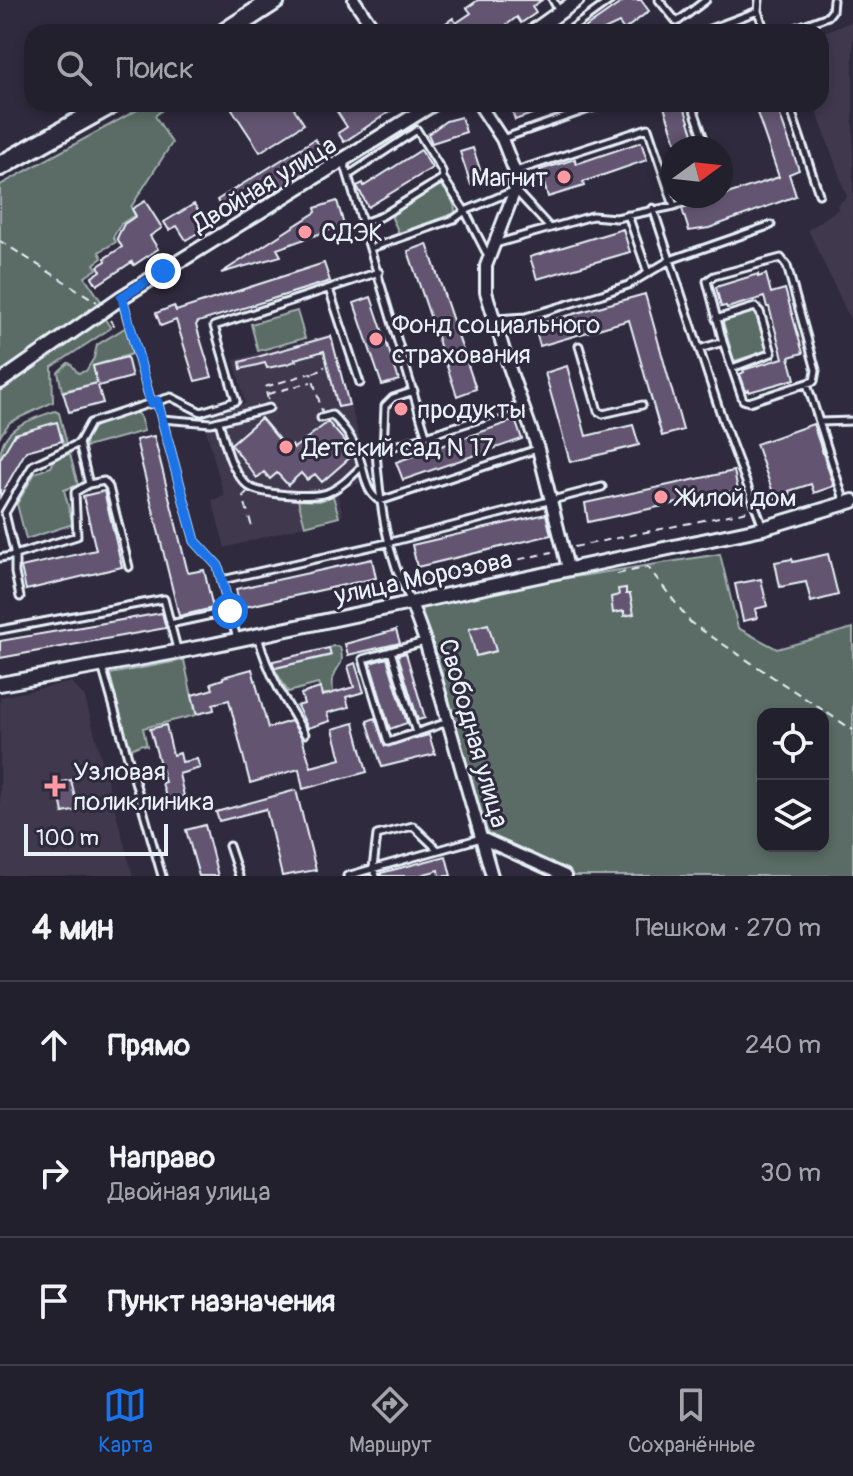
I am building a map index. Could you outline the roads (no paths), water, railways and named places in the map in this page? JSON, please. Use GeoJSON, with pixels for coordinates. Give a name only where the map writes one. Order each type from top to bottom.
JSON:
{"type":"FeatureCollection","features":[{"type":"Feature","properties":{"kind":"highway"},"geometry":{"type":"LineString","coordinates":[[238,24],[275,0]]}},
{"type":"Feature","properties":{"kind":"highway"},"geometry":{"type":"LineString","coordinates":[[0,166],[97,112]]}},
{"type":"Feature","properties":{"kind":"street"},"geometry":{"type":"LineString","coordinates":[[354,0],[370,24]]}},
{"type":"Feature","properties":{"kind":"street"},"geometry":{"type":"LineString","coordinates":[[556,6],[577,0]]}},
{"type":"Feature","properties":{"kind":"street","name":"Двойная улица"},"geometry":{"type":"LineString","coordinates":[[0,382],[122,297],[418,112]]}},
{"type":"Feature","properties":{"kind":"street"},"geometry":{"type":"LineString","coordinates":[[484,112],[502,139],[515,172],[515,190],[486,266],[486,292],[538,449],[568,568]]}},
{"type":"Feature","properties":{"kind":"street","name":"улица Морозова"},"geometry":{"type":"LineString","coordinates":[[0,684],[258,636],[763,528],[849,503]]}},
{"type":"Feature","properties":{"kind":"street","name":"Свободная улица"},"geometry":{"type":"LineString","coordinates":[[411,603],[425,641],[492,876]]}},
{"type":"Feature","properties":{"kind":"street"},"geometry":{"type":"LineString","coordinates":[[481,838],[565,876]]}},
{"type":"Feature","properties":{"kind":"lane"},"geometry":{"type":"LineString","coordinates":[[578,24],[611,0]]}},
{"type":"Feature","properties":{"kind":"lane"},"geometry":{"type":"LineString","coordinates":[[659,0],[677,22],[706,0]]}},
{"type":"Feature","properties":{"kind":"lane"},"geometry":{"type":"LineString","coordinates":[[759,0],[758,11],[762,24]]}},
{"type":"Feature","properties":{"kind":"lane"},"geometry":{"type":"LineString","coordinates":[[806,24],[828,16],[833,0]]}},
{"type":"Feature","properties":{"kind":"lane"},"geometry":{"type":"LineString","coordinates":[[723,24],[758,11]]}},
{"type":"Feature","properties":{"kind":"lane"},"geometry":{"type":"LineString","coordinates":[[502,139],[580,112]]}},
{"type":"Feature","properties":{"kind":"lane"},"geometry":{"type":"LineString","coordinates":[[695,112],[703,136]]}},
{"type":"Feature","properties":{"kind":"lane"},"geometry":{"type":"LineString","coordinates":[[792,112],[819,194]]}},
{"type":"Feature","properties":{"kind":"lane"},"geometry":{"type":"LineString","coordinates":[[515,172],[648,128],[661,167]]}},
{"type":"Feature","properties":{"kind":"lane"},"geometry":{"type":"LineString","coordinates":[[349,175],[417,130],[465,211],[489,259]]}},
{"type":"Feature","properties":{"kind":"lane"},"geometry":{"type":"LineString","coordinates":[[344,161],[426,435]]}},
{"type":"Feature","properties":{"kind":"lane"},"geometry":{"type":"LineString","coordinates":[[363,223],[382,216],[443,178]]}},
{"type":"Feature","properties":{"kind":"lane"},"geometry":{"type":"LineString","coordinates":[[371,248],[454,219],[465,211],[515,190],[550,228]]}},
{"type":"Feature","properties":{"kind":"lane"},"geometry":{"type":"LineString","coordinates":[[495,244],[592,216],[616,218],[661,207]]}},
{"type":"Feature","properties":{"kind":"lane"},"geometry":{"type":"LineString","coordinates":[[653,208],[724,424],[763,528]]}},
{"type":"Feature","properties":{"kind":"lane"},"geometry":{"type":"LineString","coordinates":[[628,215],[648,273]]}},
{"type":"Feature","properties":{"kind":"lane"},"geometry":{"type":"LineString","coordinates":[[494,319],[526,317],[628,285],[670,260],[771,225]]}},
{"type":"Feature","properties":{"kind":"lane"},"geometry":{"type":"LineString","coordinates":[[781,258],[787,266],[816,370],[814,381],[746,401],[741,396],[723,342],[706,285],[709,278],[781,258]]}},
{"type":"Feature","properties":{"kind":"lane"},"geometry":{"type":"LineString","coordinates":[[20,597],[15,555],[5,513],[33,465],[79,443],[90,423],[154,402],[171,397],[201,412],[236,401],[214,326],[379,272]]}},
{"type":"Feature","properties":{"kind":"lane"},"geometry":{"type":"LineString","coordinates":[[329,289],[360,383]]}},
{"type":"Feature","properties":{"kind":"lane"},"geometry":{"type":"LineString","coordinates":[[122,297],[162,419],[195,541],[215,561],[237,640]]}},
{"type":"Feature","properties":{"kind":"lane"},"geometry":{"type":"LineString","coordinates":[[716,319],[755,307],[760,312],[772,353],[731,368]]}},
{"type":"Feature","properties":{"kind":"lane"},"geometry":{"type":"LineString","coordinates":[[699,349],[723,342]]}},
{"type":"Feature","properties":{"kind":"lane"},"geometry":{"type":"LineString","coordinates":[[579,346],[598,411],[603,414],[642,405]]}},
{"type":"Feature","properties":{"kind":"lane"},"geometry":{"type":"LineString","coordinates":[[807,384],[849,503]]}},
{"type":"Feature","properties":{"kind":"lane"},"geometry":{"type":"LineString","coordinates":[[383,450],[385,406],[393,398],[414,391]]}},
{"type":"Feature","properties":{"kind":"lane"},"geometry":{"type":"LineString","coordinates":[[411,603],[387,543],[376,452],[523,404]]}},
{"type":"Feature","properties":{"kind":"lane"},"geometry":{"type":"LineString","coordinates":[[162,419],[201,424],[269,408]]}},
{"type":"Feature","properties":{"kind":"lane"},"geometry":{"type":"LineString","coordinates":[[322,417],[332,415],[349,433],[357,447],[368,489],[380,501]]}},
{"type":"Feature","properties":{"kind":"lane"},"geometry":{"type":"LineString","coordinates":[[819,422],[853,421]]}},
{"type":"Feature","properties":{"kind":"lane"},"geometry":{"type":"LineString","coordinates":[[219,422],[232,465],[250,488],[323,495],[362,466]]}},
{"type":"Feature","properties":{"kind":"lane"},"geometry":{"type":"LineString","coordinates":[[79,443],[89,484]]}},
{"type":"Feature","properties":{"kind":"lane"},"geometry":{"type":"LineString","coordinates":[[380,501],[538,449]]}},
{"type":"Feature","properties":{"kind":"lane"},"geometry":{"type":"LineString","coordinates":[[0,558],[77,536],[75,492],[89,484],[104,481],[109,487],[129,567]]}},
{"type":"Feature","properties":{"kind":"lane"},"geometry":{"type":"LineString","coordinates":[[222,580],[387,543],[602,487]]}},
{"type":"Feature","properties":{"kind":"lane"},"geometry":{"type":"LineString","coordinates":[[0,630],[164,599],[178,652]]}},
{"type":"Feature","properties":{"kind":"lane"},"geometry":{"type":"LineString","coordinates":[[170,624],[230,611]]}},
{"type":"Feature","properties":{"kind":"lane"},"geometry":{"type":"LineString","coordinates":[[258,636],[263,657],[305,734]]}},
{"type":"Feature","properties":{"kind":"lane"},"geometry":{"type":"LineString","coordinates":[[425,641],[363,659],[388,742],[448,722]]}},
{"type":"Feature","properties":{"kind":"lane"},"geometry":{"type":"LineString","coordinates":[[391,651],[416,733]]}},
{"type":"Feature","properties":{"kind":"lane"},"geometry":{"type":"LineString","coordinates":[[101,665],[162,876]]}},
{"type":"Feature","properties":{"kind":"lane"},"geometry":{"type":"LineString","coordinates":[[376,876],[373,868],[377,835],[413,826],[437,849]]}},
{"type":"Feature","properties":{"kind":"lane"},"geometry":{"type":"LineString","coordinates":[[347,876],[481,838]]}},
{"type":"Feature","properties":{"kind":"lane"},"geometry":{"type":"LineString","coordinates":[[229,846],[239,876]]}},
{"type":"Feature","properties":{"kind":"place","name":"Магнит"},"geometry":{"type":"Point","coordinates":[564,177]}},
{"type":"Feature","properties":{"kind":"place","name":"СДЭК"},"geometry":{"type":"Point","coordinates":[305,232]}},
{"type":"Feature","properties":{"kind":"place","name":"Фонд социального страхования"},"geometry":{"type":"Point","coordinates":[376,339]}},
{"type":"Feature","properties":{"kind":"place","name":"продукты"},"geometry":{"type":"Point","coordinates":[401,409]}},
{"type":"Feature","properties":{"kind":"place","name":"Детский сад N 17"},"geometry":{"type":"Point","coordinates":[286,447]}},
{"type":"Feature","properties":{"kind":"place","name":"Жилой дом"},"geometry":{"type":"Point","coordinates":[661,497]}},
{"type":"Feature","properties":{"kind":"place","name":"Узловая поликлиника"},"geometry":{"type":"Point","coordinates":[55,786]}}]}
